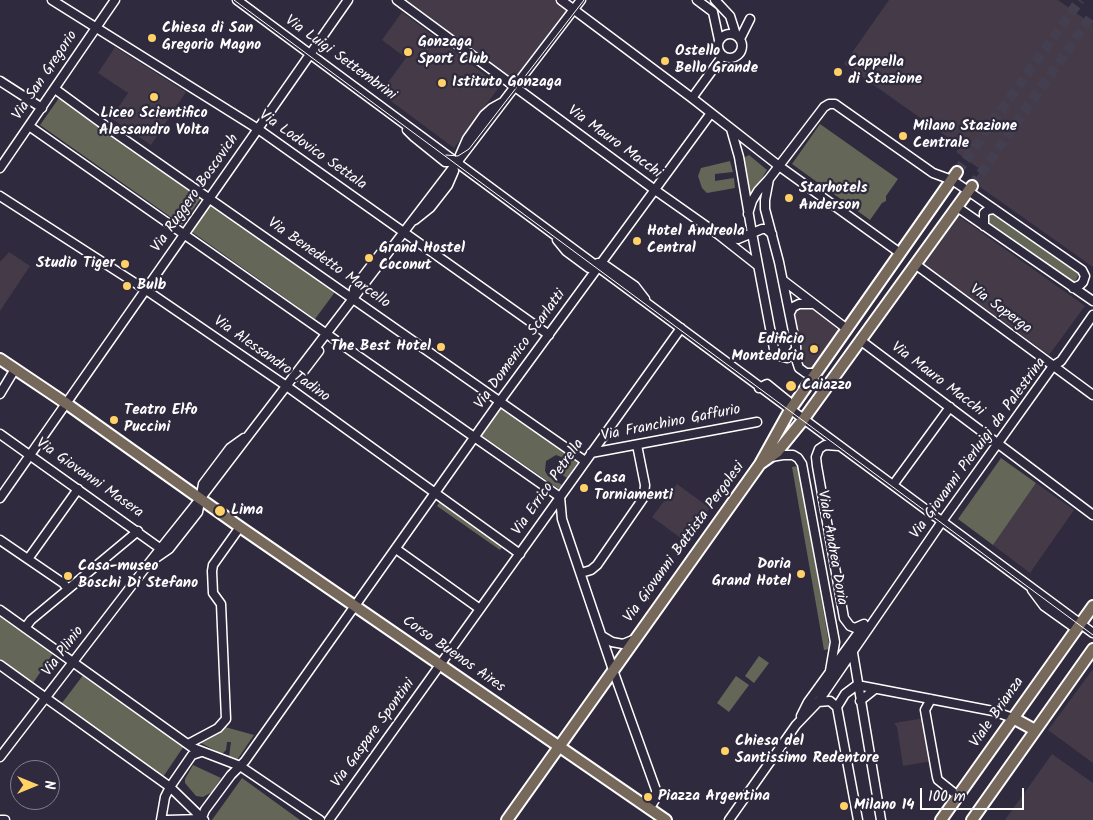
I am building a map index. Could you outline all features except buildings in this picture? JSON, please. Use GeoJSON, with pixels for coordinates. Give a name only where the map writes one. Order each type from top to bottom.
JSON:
{"type":"FeatureCollection","features":[{"type":"Feature","properties":{"kind":"main road"},"geometry":{"type":"LineString","coordinates":[[768,455],[790,410],[954,176]]}},
{"type":"Feature","properties":{"kind":"main road"},"geometry":{"type":"LineString","coordinates":[[768,455],[803,420],[970,188]]}},
{"type":"Feature","properties":{"kind":"main road"},"geometry":{"type":"LineString","coordinates":[[900,253],[915,264]]}},
{"type":"Feature","properties":{"kind":"main road"},"geometry":{"type":"LineString","coordinates":[[0,359],[67,404],[200,500]]}},
{"type":"Feature","properties":{"kind":"main road","name":"Via Giovanni Battista Pergolesi"},"geometry":{"type":"LineString","coordinates":[[507,820],[768,455]]}},
{"type":"Feature","properties":{"kind":"main road","name":"Corso Buenos Aires"},"geometry":{"type":"LineString","coordinates":[[200,500],[356,605],[649,809]]}},
{"type":"Feature","properties":{"kind":"main road","name":"Viale Brianza"},"geometry":{"type":"LineString","coordinates":[[941,820],[1093,606]]}},
{"type":"Feature","properties":{"kind":"main road"},"geometry":{"type":"LineString","coordinates":[[972,820],[1093,649]]}},
{"type":"Feature","properties":{"kind":"main road"},"geometry":{"type":"LineString","coordinates":[[1013,718],[1036,730]]}},
{"type":"Feature","properties":{"kind":"main road"},"geometry":{"type":"LineString","coordinates":[[649,809],[666,820]]}},
{"type":"Feature","properties":{"kind":"street","name":"Via Lodovico Settala"},"geometry":{"type":"LineString","coordinates":[[52,0],[258,129],[549,335]]}},
{"type":"Feature","properties":{"kind":"street","name":"Via San Gregorio"},"geometry":{"type":"LineString","coordinates":[[0,168],[115,0]]}},
{"type":"Feature","properties":{"kind":"street","name":"Via Luigi Settembrini"},"geometry":{"type":"LineString","coordinates":[[237,0],[457,162],[468,164],[494,183],[515,205],[551,232],[566,251],[589,268],[598,264],[636,288],[649,305],[762,387],[788,400],[790,410],[803,420]]}},
{"type":"Feature","properties":{"kind":"street","name":"Via Ruggero Boscovich"},"geometry":{"type":"LineString","coordinates":[[0,498],[348,0]]}},
{"type":"Feature","properties":{"kind":"street","name":"Via Mauro Macchi"},"geometry":{"type":"LineString","coordinates":[[397,0],[719,235],[757,265]]}},
{"type":"Feature","properties":{"kind":"street"},"geometry":{"type":"LineString","coordinates":[[561,0],[779,166],[900,253]]}},
{"type":"Feature","properties":{"kind":"street"},"geometry":{"type":"LineString","coordinates":[[200,500],[203,484],[230,448],[248,437],[457,162],[465,142],[484,115],[503,102],[552,38],[566,26],[581,0]]}},
{"type":"Feature","properties":{"kind":"street"},"geometry":{"type":"LineString","coordinates":[[576,11],[588,0]]}},
{"type":"Feature","properties":{"kind":"street"},"geometry":{"type":"LineString","coordinates":[[697,0],[713,12],[719,40],[718,48],[722,55],[729,58],[737,56],[742,48],[732,18],[715,0]]}},
{"type":"Feature","properties":{"kind":"street"},"geometry":{"type":"LineString","coordinates":[[738,37],[750,19]]}},
{"type":"Feature","properties":{"kind":"street"},"geometry":{"type":"LineString","coordinates":[[719,40],[727,34],[738,37]]}},
{"type":"Feature","properties":{"kind":"street"},"geometry":{"type":"LineString","coordinates":[[692,98],[722,55]]}},
{"type":"Feature","properties":{"kind":"street"},"geometry":{"type":"LineString","coordinates":[[0,81],[42,108]]}},
{"type":"Feature","properties":{"kind":"street","name":"Via Benedetto Marcello"},"geometry":{"type":"LineString","coordinates":[[55,89],[585,461]]}},
{"type":"Feature","properties":{"kind":"street"},"geometry":{"type":"LineString","coordinates":[[748,214],[754,196],[769,180],[823,109],[827,105],[833,104],[933,173],[954,176],[994,209],[1082,270],[1085,276],[1083,282],[1073,288]]}},
{"type":"Feature","properties":{"kind":"street","name":"Via Domenico Scarlatti"},"geometry":{"type":"LineString","coordinates":[[202,820],[205,810],[230,775],[240,766],[264,733],[598,264],[711,113]]}},
{"type":"Feature","properties":{"kind":"street"},"geometry":{"type":"LineString","coordinates":[[29,126],[560,497],[562,519],[656,790],[656,798],[649,809]]}},
{"type":"Feature","properties":{"kind":"street"},"geometry":{"type":"LineString","coordinates":[[730,127],[739,157],[757,265],[775,351],[779,356],[786,358],[796,349]]}},
{"type":"Feature","properties":{"kind":"street"},"geometry":{"type":"LineString","coordinates":[[769,180],[764,206],[784,281],[797,362],[806,373],[816,373]]}},
{"type":"Feature","properties":{"kind":"street","name":"Via Alessandro Tadino"},"geometry":{"type":"LineString","coordinates":[[0,196],[146,290],[286,386],[520,554]]}},
{"type":"Feature","properties":{"kind":"street"},"geometry":{"type":"LineString","coordinates":[[956,207],[1093,301]]}},
{"type":"Feature","properties":{"kind":"street"},"geometry":{"type":"LineString","coordinates":[[984,226],[984,213],[994,209]]}},
{"type":"Feature","properties":{"kind":"street","name":"Via Mauro Macchi"},"geometry":{"type":"LineString","coordinates":[[719,235],[735,240],[765,229],[772,234]]}},
{"type":"Feature","properties":{"kind":"street","name":"Via Soperga"},"geometry":{"type":"LineString","coordinates":[[915,264],[1093,395]]}},
{"type":"Feature","properties":{"kind":"street"},"geometry":{"type":"LineString","coordinates":[[784,281],[847,329]]}},
{"type":"Feature","properties":{"kind":"street"},"geometry":{"type":"LineString","coordinates":[[790,313],[799,304],[814,305]]}},
{"type":"Feature","properties":{"kind":"street","name":"Via Giovanni Pierluigi da Palestrina"},"geometry":{"type":"LineString","coordinates":[[796,725],[818,702],[942,522],[1053,366],[1061,361],[1093,315]]}},
{"type":"Feature","properties":{"kind":"street","name":"Via Errico Petrella"},"geometry":{"type":"LineString","coordinates":[[441,664],[681,328]]}},
{"type":"Feature","properties":{"kind":"street","name":"Via Mauro Macchi"},"geometry":{"type":"LineString","coordinates":[[860,340],[1093,515]]}},
{"type":"Feature","properties":{"kind":"street"},"geometry":{"type":"LineString","coordinates":[[0,394],[15,369]]}},
{"type":"Feature","properties":{"kind":"street"},"geometry":{"type":"LineString","coordinates":[[893,485],[950,408]]}},
{"type":"Feature","properties":{"kind":"street"},"geometry":{"type":"LineString","coordinates":[[803,420],[812,433],[830,446],[840,446]]}},
{"type":"Feature","properties":{"kind":"street"},"geometry":{"type":"LineString","coordinates":[[803,420],[1030,586],[1044,606],[1072,626],[1080,624],[1093,633]]}},
{"type":"Feature","properties":{"kind":"street","name":"Via Franchino Gaffurio"},"geometry":{"type":"LineString","coordinates":[[591,454],[757,422]]}},
{"type":"Feature","properties":{"kind":"street","name":"Via Giovanni Masera"},"geometry":{"type":"LineString","coordinates":[[0,434],[161,548]]}},
{"type":"Feature","properties":{"kind":"street"},"geometry":{"type":"LineString","coordinates":[[581,573],[591,570],[597,565],[645,495],[645,485],[637,445]]}},
{"type":"Feature","properties":{"kind":"street","name":"Viale Andrea Doria"},"geometry":{"type":"LineString","coordinates":[[830,446],[824,446],[819,449],[816,457],[844,618],[850,626],[855,628],[864,624]]}},
{"type":"Feature","properties":{"kind":"street","name":"Viale Andrea Doria"},"geometry":{"type":"LineString","coordinates":[[768,455],[793,455],[802,464],[835,642],[830,671]]}},
{"type":"Feature","properties":{"kind":"street"},"geometry":{"type":"LineString","coordinates":[[28,559],[78,489]]}},
{"type":"Feature","properties":{"kind":"street","name":"Via Plinio"},"geometry":{"type":"LineString","coordinates":[[0,757],[200,500]]}},
{"type":"Feature","properties":{"kind":"street","name":"Via Plinio"},"geometry":{"type":"LineString","coordinates":[[151,561],[169,549],[198,512],[200,500]]}},
{"type":"Feature","properties":{"kind":"street"},"geometry":{"type":"LineString","coordinates":[[161,820],[170,787],[192,755],[194,748],[224,724],[226,715],[221,604],[213,593],[213,565],[240,527]]}},
{"type":"Feature","properties":{"kind":"street"},"geometry":{"type":"LineString","coordinates":[[25,628],[68,589],[138,531]]}},
{"type":"Feature","properties":{"kind":"street"},"geometry":{"type":"LineString","coordinates":[[0,540],[63,583],[68,589]]}},
{"type":"Feature","properties":{"kind":"street"},"geometry":{"type":"LineString","coordinates":[[396,549],[480,609]]}},
{"type":"Feature","properties":{"kind":"street","name":"Via Giovanni Pierluigi da Palestrina"},"geometry":{"type":"LineString","coordinates":[[729,820],[796,725],[808,702],[843,652],[864,624],[887,600]]}},
{"type":"Feature","properties":{"kind":"street"},"geometry":{"type":"LineString","coordinates":[[0,610],[194,748],[240,766],[319,820]]}},
{"type":"Feature","properties":{"kind":"street","name":"Via Giovanni Battista Pergolesi"},"geometry":{"type":"LineString","coordinates":[[602,636],[612,642],[622,644],[635,639]]}},
{"type":"Feature","properties":{"kind":"street","name":"Via Giovanni Pierluigi da Palestrina"},"geometry":{"type":"LineString","coordinates":[[841,670],[843,652]]}},
{"type":"Feature","properties":{"kind":"street"},"geometry":{"type":"LineString","coordinates":[[853,653],[881,820]]}},
{"type":"Feature","properties":{"kind":"street","name":"Via Gaspare Spontini"},"geometry":{"type":"LineString","coordinates":[[329,820],[441,664]]}},
{"type":"Feature","properties":{"kind":"street"},"geometry":{"type":"LineString","coordinates":[[0,666],[170,787],[202,820]]}},
{"type":"Feature","properties":{"kind":"street"},"geometry":{"type":"LineString","coordinates":[[857,684],[993,711],[1013,718]]}},
{"type":"Feature","properties":{"kind":"street"},"geometry":{"type":"LineString","coordinates":[[857,684],[839,704],[858,820]]}},
{"type":"Feature","properties":{"kind":"street"},"geometry":{"type":"LineString","coordinates":[[860,702],[875,689]]}},
{"type":"Feature","properties":{"kind":"street"},"geometry":{"type":"LineString","coordinates":[[818,702],[830,701],[839,704],[852,698],[860,702]]}},
{"type":"Feature","properties":{"kind":"street"},"geometry":{"type":"LineString","coordinates":[[932,699],[925,710],[937,777],[938,780],[958,796]]}},
{"type":"Feature","properties":{"kind":"street"},"geometry":{"type":"LineString","coordinates":[[0,820],[6,820]]}},
{"type":"Feature","properties":{"kind":"street"},"geometry":{"type":"LineString","coordinates":[[167,820],[202,820]]}},
{"type":"Feature","properties":{"kind":"shaded area"},"geometry":{"type":"Polygon","coordinates":[[[406,0],[560,0],[573,9],[515,86],[403,4],[406,0]]]}},
{"type":"Feature","properties":{"kind":"shaded area"},"geometry":{"type":"Polygon","coordinates":[[[889,0],[1058,0],[1093,25],[1093,267],[973,182],[981,170],[956,152],[960,146],[844,64],[889,0]]]}},
{"type":"Feature","properties":{"kind":"shaded area","name":"Istituto Gonzaga"},"geometry":{"type":"Polygon","coordinates":[[[402,12],[500,86],[454,148],[380,93],[406,58],[382,40],[402,12]]]}},
{"type":"Feature","properties":{"kind":"shaded area","name":"Liceo Scientifico Alessandro Volta"},"geometry":{"type":"Polygon","coordinates":[[[115,47],[186,92],[151,145],[111,118],[128,93],[98,73],[115,47]]]}},
{"type":"Feature","properties":{"kind":"shaded area"},"geometry":{"type":"Polygon","coordinates":[[[957,215],[1085,306],[1049,355],[922,263],[957,215]]]}},
{"type":"Feature","properties":{"kind":"shaded area"},"geometry":{"type":"Polygon","coordinates":[[[9,252],[30,266],[0,311],[0,262],[9,252]]]}},
{"type":"Feature","properties":{"kind":"shaded area"},"geometry":{"type":"Polygon","coordinates":[[[813,305],[845,329],[814,372],[800,368],[790,313],[794,307],[813,305]]]}},
{"type":"Feature","properties":{"kind":"shaded area"},"geometry":{"type":"Polygon","coordinates":[[[1036,483],[1074,510],[1030,573],[993,545],[1036,483]]]}},
{"type":"Feature","properties":{"kind":"shaded area"},"geometry":{"type":"Polygon","coordinates":[[[677,484],[710,508],[686,542],[652,517],[677,484]]]}},
{"type":"Feature","properties":{"kind":"shaded area"},"geometry":{"type":"Polygon","coordinates":[[[1093,669],[1093,763],[1048,730],[1093,669]]]}},
{"type":"Feature","properties":{"kind":"shaded area"},"geometry":{"type":"Polygon","coordinates":[[[925,718],[932,761],[903,766],[897,727],[894,723],[925,718]]]}},
{"type":"Feature","properties":{"kind":"shaded area"},"geometry":{"type":"Polygon","coordinates":[[[1052,754],[1093,783],[1093,820],[1005,820],[1052,754]]]}},
{"type":"Feature","properties":{"kind":"green space"},"geometry":{"type":"Polygon","coordinates":[[[59,98],[201,198],[182,225],[40,125],[59,98]]]}},
{"type":"Feature","properties":{"kind":"green space"},"geometry":{"type":"Polygon","coordinates":[[[820,124],[898,179],[886,196],[886,201],[882,203],[870,220],[792,164],[820,124]]]}},
{"type":"Feature","properties":{"kind":"green space"},"geometry":{"type":"Polygon","coordinates":[[[749,155],[767,170],[750,197],[742,159],[749,155]]]}},
{"type":"Feature","properties":{"kind":"green space"},"geometry":{"type":"Polygon","coordinates":[[[730,161],[733,172],[715,174],[715,181],[734,178],[735,188],[707,193],[702,188],[698,176],[701,168],[730,161]]]}},
{"type":"Feature","properties":{"kind":"green space"},"geometry":{"type":"Polygon","coordinates":[[[211,205],[335,292],[315,319],[192,232],[211,205]]]}},
{"type":"Feature","properties":{"kind":"green space"},"geometry":{"type":"Polygon","coordinates":[[[994,211],[1081,271],[1074,283],[987,223],[988,215],[994,211]]]}},
{"type":"Feature","properties":{"kind":"green space"},"geometry":{"type":"Polygon","coordinates":[[[501,408],[578,462],[567,478],[556,471],[564,458],[556,455],[546,461],[545,471],[548,476],[562,485],[559,489],[481,435],[501,408]]]}},
{"type":"Feature","properties":{"kind":"green space"},"geometry":{"type":"Polygon","coordinates":[[[1001,458],[1036,483],[993,545],[958,519],[1001,458]]]}},
{"type":"Feature","properties":{"kind":"green space"},"geometry":{"type":"Polygon","coordinates":[[[798,466],[830,649],[824,650],[792,467],[798,466]]]}},
{"type":"Feature","properties":{"kind":"green space"},"geometry":{"type":"Polygon","coordinates":[[[441,500],[503,546],[500,550],[437,506],[441,500]]]}},
{"type":"Feature","properties":{"kind":"green space"},"geometry":{"type":"Polygon","coordinates":[[[0,615],[54,652],[33,683],[0,660],[0,615]]]}},
{"type":"Feature","properties":{"kind":"green space"},"geometry":{"type":"Polygon","coordinates":[[[759,656],[769,663],[754,683],[745,676],[759,656]]]}},
{"type":"Feature","properties":{"kind":"green space"},"geometry":{"type":"Polygon","coordinates":[[[84,674],[184,746],[163,777],[62,703],[84,674]]]}},
{"type":"Feature","properties":{"kind":"green space"},"geometry":{"type":"Polygon","coordinates":[[[736,676],[749,685],[729,712],[717,703],[736,676]]]}},
{"type":"Feature","properties":{"kind":"green space"},"geometry":{"type":"Polygon","coordinates":[[[225,727],[254,735],[237,760],[229,757],[231,742],[227,742],[226,750],[222,754],[201,743],[225,727]]]}},
{"type":"Feature","properties":{"kind":"green space"},"geometry":{"type":"Polygon","coordinates":[[[193,765],[221,778],[212,792],[203,797],[196,796],[185,783],[185,779],[193,765]]]}},
{"type":"Feature","properties":{"kind":"green space"},"geometry":{"type":"Polygon","coordinates":[[[242,778],[300,820],[212,820],[242,778]]]}},
{"type":"Feature","properties":{"kind":"tunnel"},"geometry":{"type":"LineString","coordinates":[[957,172],[1080,0]]}},
{"type":"Feature","properties":{"kind":"tunnel"},"geometry":{"type":"LineString","coordinates":[[972,186],[1093,14]]}},
{"type":"Feature","properties":{"kind":"tram line"},"geometry":{"type":"LineString","coordinates":[[234,0],[1093,635]]}},
{"type":"Feature","properties":{"kind":"tram line"},"geometry":{"type":"LineString","coordinates":[[446,155],[458,156],[469,149],[584,0]]}},
{"type":"Feature","properties":{"kind":"place","name":"Chiesa di San Gregorio Magno"},"geometry":{"type":"Point","coordinates":[152,38]}},
{"type":"Feature","properties":{"kind":"place","name":"Gonzaga Sport Club"},"geometry":{"type":"Point","coordinates":[408,52]}},
{"type":"Feature","properties":{"kind":"place","name":"Ostello Bello Grande"},"geometry":{"type":"Point","coordinates":[665,61]}},
{"type":"Feature","properties":{"kind":"place","name":"Cappella di Stazione"},"geometry":{"type":"Point","coordinates":[838,72]}},
{"type":"Feature","properties":{"kind":"place","name":"Istituto Gonzaga"},"geometry":{"type":"Point","coordinates":[442,83]}},
{"type":"Feature","properties":{"kind":"place","name":"Liceo Scientifico Alessandro Volta"},"geometry":{"type":"Point","coordinates":[154,97]}},
{"type":"Feature","properties":{"kind":"place","name":"Milano Stazione Centrale"},"geometry":{"type":"Point","coordinates":[903,136]}},
{"type":"Feature","properties":{"kind":"place","name":"Starhotels Anderson"},"geometry":{"type":"Point","coordinates":[789,198]}},
{"type":"Feature","properties":{"kind":"place","name":"Hotel Andreola Central"},"geometry":{"type":"Point","coordinates":[637,241]}},
{"type":"Feature","properties":{"kind":"place","name":"Grand Hostel Coconut"},"geometry":{"type":"Point","coordinates":[369,258]}},
{"type":"Feature","properties":{"kind":"place","name":"Studio Tiger"},"geometry":{"type":"Point","coordinates":[125,264]}},
{"type":"Feature","properties":{"kind":"place","name":"Bulb"},"geometry":{"type":"Point","coordinates":[127,286]}},
{"type":"Feature","properties":{"kind":"place","name":"The Best Hotel"},"geometry":{"type":"Point","coordinates":[441,347]}},
{"type":"Feature","properties":{"kind":"place","name":"Edificio Montedoria"},"geometry":{"type":"Point","coordinates":[814,349]}},
{"type":"Feature","properties":{"kind":"place","name":"Caiazzo"},"geometry":{"type":"Point","coordinates":[791,386]}},
{"type":"Feature","properties":{"kind":"place","name":"Teatro Elfo Puccini"},"geometry":{"type":"Point","coordinates":[114,420]}},
{"type":"Feature","properties":{"kind":"place","name":"Casa Torniamenti"},"geometry":{"type":"Point","coordinates":[584,488]}},
{"type":"Feature","properties":{"kind":"place","name":"Lima"},"geometry":{"type":"Point","coordinates":[220,511]}},
{"type":"Feature","properties":{"kind":"place","name":"Doria Grand Hotel"},"geometry":{"type":"Point","coordinates":[801,574]}},
{"type":"Feature","properties":{"kind":"place","name":"Casa-museo Boschi Di Stefano"},"geometry":{"type":"Point","coordinates":[68,576]}},
{"type":"Feature","properties":{"kind":"place","name":"Chiesa del Santissimo Redentore"},"geometry":{"type":"Point","coordinates":[725,751]}},
{"type":"Feature","properties":{"kind":"place","name":"Piazza Argentina"},"geometry":{"type":"Point","coordinates":[648,797]}},
{"type":"Feature","properties":{"kind":"place","name":"Milano 14"},"geometry":{"type":"Point","coordinates":[844,806]}}]}
